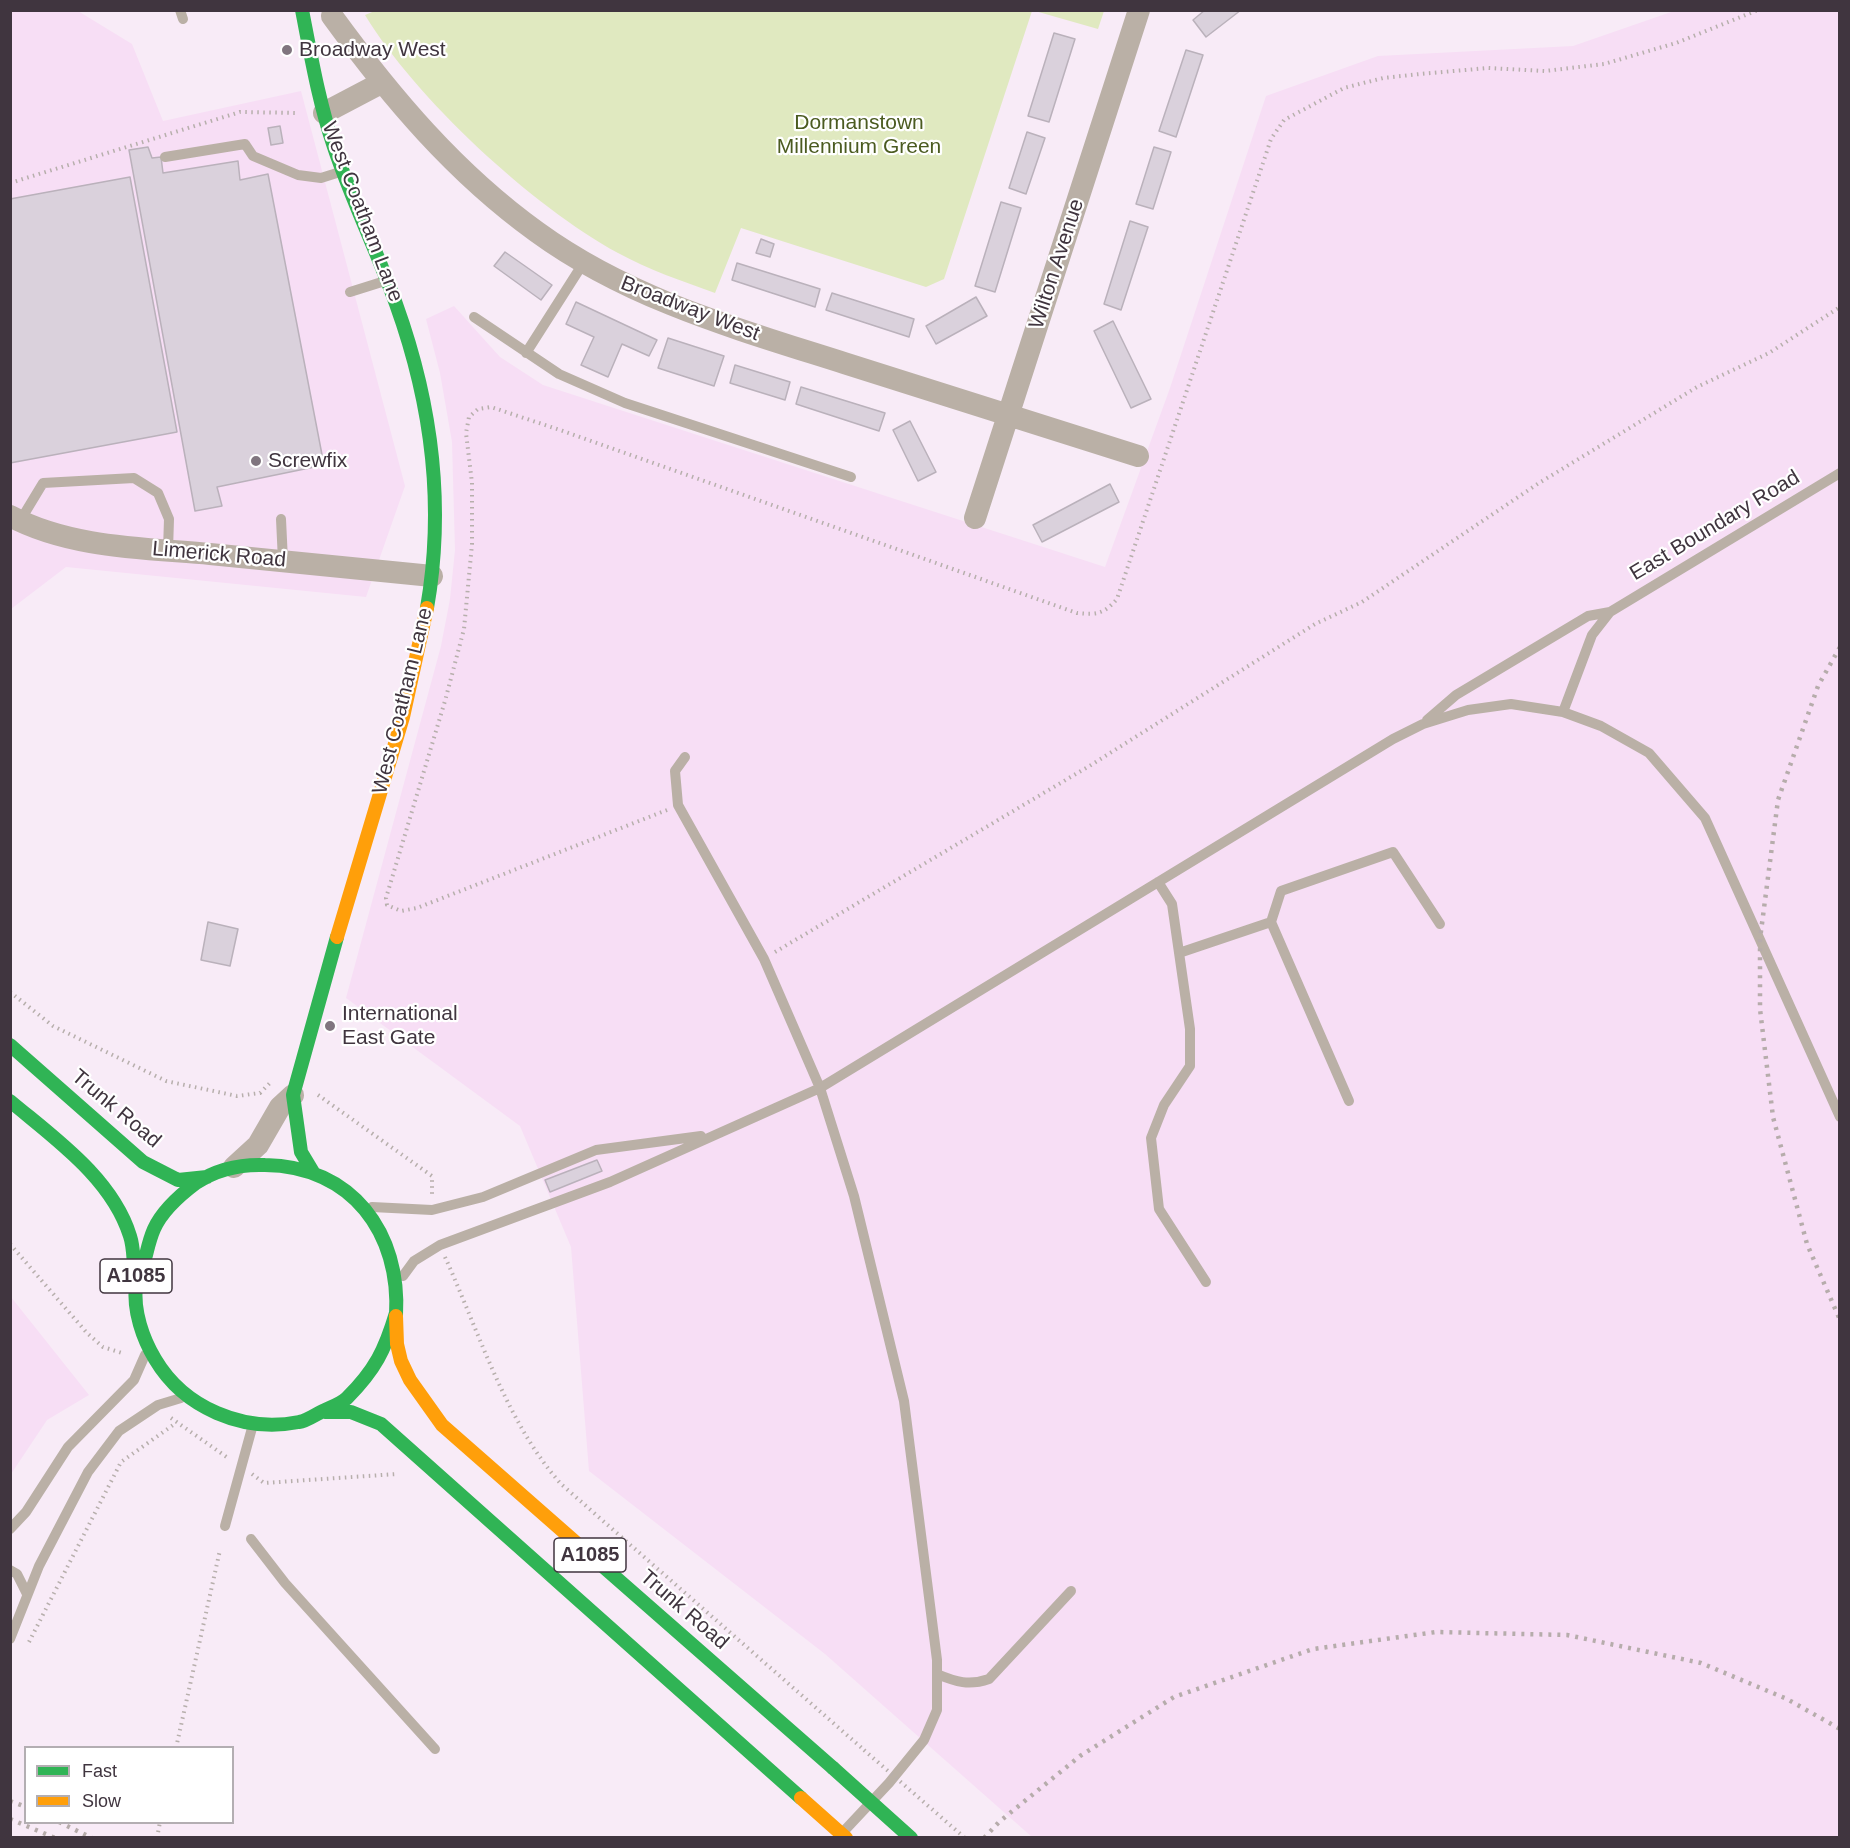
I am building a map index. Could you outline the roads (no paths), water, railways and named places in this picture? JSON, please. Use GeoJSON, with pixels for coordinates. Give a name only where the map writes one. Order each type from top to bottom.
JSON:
{"type":"FeatureCollection","features":[{"type":"Feature","properties":{"kind":"main road","name":"West Coatham Lane"},"geometry":{"type":"LineString","coordinates":[[303,19],[324,113],[343,171],[389,280],[414,358],[429,440],[435,508],[432,576],[425,629],[408,704],[295,1088],[301,1152],[314,1172]]}},
{"type":"Feature","properties":{"kind":"main road","name":"Trunk Road"},"geometry":{"type":"LineString","coordinates":[[10,1045],[143,1162],[178,1180],[207,1177]]}},
{"type":"Feature","properties":{"kind":"main road","name":"A1085"},"geometry":{"type":"LineString","coordinates":[[10,1101],[78,1159],[118,1209],[129,1236],[136,1278],[136,1315],[147,1350],[163,1376],[184,1397],[205,1411],[228,1420],[253,1425],[278,1425],[302,1421],[325,1412],[359,1387],[383,1353],[396,1313],[397,1286],[388,1248],[380,1230],[363,1206],[340,1186],[314,1172],[270,1164],[234,1167],[207,1177],[180,1195],[159,1219],[144,1247],[136,1278]]}},
{"type":"Feature","properties":{"kind":"main road","name":"Trunk Road"},"geometry":{"type":"LineString","coordinates":[[396,1313],[398,1353],[404,1368],[442,1425],[910,1838]]}},
{"type":"Feature","properties":{"kind":"main road","name":"A1085"},"geometry":{"type":"LineString","coordinates":[[325,1412],[351,1412],[381,1424],[846,1838]]}},
{"type":"Feature","properties":{"kind":"street","name":"Wilton Avenue"},"geometry":{"type":"LineString","coordinates":[[975,518],[1139,10]]}},
{"type":"Feature","properties":{"kind":"street","name":"Broadway West"},"geometry":{"type":"LineString","coordinates":[[339,13],[381,83],[427,134],[506,208],[537,232],[584,262],[652,297],[721,324],[1138,456]]}},
{"type":"Feature","properties":{"kind":"street"},"geometry":{"type":"LineString","coordinates":[[303,19],[339,13]]}},
{"type":"Feature","properties":{"kind":"street"},"geometry":{"type":"LineString","coordinates":[[324,113],[381,83]]}},
{"type":"Feature","properties":{"kind":"street","name":"Limerick Road"},"geometry":{"type":"LineString","coordinates":[[15,518],[72,538],[168,550],[432,576]]}},
{"type":"Feature","properties":{"kind":"street","name":"West Coatham Lane"},"geometry":{"type":"LineString","coordinates":[[234,1167],[258,1145],[280,1107],[295,1088]]}},
{"type":"Feature","properties":{"kind":"lane"},"geometry":{"type":"LineString","coordinates":[[165,157],[245,144],[253,156],[298,175],[321,178],[343,171]]}},
{"type":"Feature","properties":{"kind":"lane"},"geometry":{"type":"LineString","coordinates":[[526,352],[584,262]]}},
{"type":"Feature","properties":{"kind":"lane"},"geometry":{"type":"LineString","coordinates":[[350,292],[389,280]]}},
{"type":"Feature","properties":{"kind":"lane"},"geometry":{"type":"LineString","coordinates":[[474,317],[559,374],[625,403],[850,477]]}},
{"type":"Feature","properties":{"kind":"lane","name":"East Boundary Road"},"geometry":{"type":"LineString","coordinates":[[1610,612],[1839,473]]}},
{"type":"Feature","properties":{"kind":"lane"},"geometry":{"type":"LineString","coordinates":[[15,518],[43,483],[134,478],[158,493],[169,519],[168,550]]}},
{"type":"Feature","properties":{"kind":"lane"},"geometry":{"type":"LineString","coordinates":[[281,519],[283,561]]}},
{"type":"Feature","properties":{"kind":"lane"},"geometry":{"type":"LineString","coordinates":[[1563,712],[1592,634],[1610,612]]}},
{"type":"Feature","properties":{"kind":"lane"},"geometry":{"type":"LineString","coordinates":[[1423,724],[1466,689],[1588,616],[1610,612]]}},
{"type":"Feature","properties":{"kind":"lane"},"geometry":{"type":"LineString","coordinates":[[397,1286],[414,1261],[440,1245],[610,1182],[820,1088],[1393,739],[1423,724],[1468,710],[1511,704],[1563,712],[1602,726],[1649,753],[1705,818],[1839,1117]]}},
{"type":"Feature","properties":{"kind":"lane"},"geometry":{"type":"LineString","coordinates":[[686,757],[675,771],[678,805],[764,959],[820,1088],[854,1196],[904,1401],[937,1674],[937,1710],[924,1740],[889,1783],[838,1838]]}},
{"type":"Feature","properties":{"kind":"lane"},"geometry":{"type":"LineString","coordinates":[[1349,1101],[1271,922],[1281,891],[1393,852],[1440,924]]}},
{"type":"Feature","properties":{"kind":"lane"},"geometry":{"type":"LineString","coordinates":[[1158,882],[1172,904],[1190,1029],[1190,1066],[1164,1105],[1152,1138],[1159,1209],[1206,1282]]}},
{"type":"Feature","properties":{"kind":"lane"},"geometry":{"type":"LineString","coordinates":[[1179,953],[1271,922]]}},
{"type":"Feature","properties":{"kind":"lane"},"geometry":{"type":"LineString","coordinates":[[363,1206],[432,1210],[483,1197],[596,1150],[713,1135]]}},
{"type":"Feature","properties":{"kind":"lane"},"geometry":{"type":"LineString","coordinates":[[10,1529],[26,1512],[68,1447],[134,1380],[147,1350]]}},
{"type":"Feature","properties":{"kind":"lane"},"geometry":{"type":"LineString","coordinates":[[10,1639],[27,1594],[88,1472],[119,1431],[158,1405],[184,1397]]}},
{"type":"Feature","properties":{"kind":"lane"},"geometry":{"type":"LineString","coordinates":[[225,1526],[243,1468],[253,1425]]}},
{"type":"Feature","properties":{"kind":"lane"},"geometry":{"type":"LineString","coordinates":[[251,1539],[285,1583],[435,1749]]}},
{"type":"Feature","properties":{"kind":"lane"},"geometry":{"type":"LineString","coordinates":[[10,1570],[17,1574],[27,1594]]}},
{"type":"Feature","properties":{"kind":"lane"},"geometry":{"type":"LineString","coordinates":[[937,1674],[959,1683],[976,1683],[989,1679],[1071,1591]]}},
{"type":"Feature","properties":{"kind":"railway"},"geometry":{"type":"LineString","coordinates":[[1840,647],[1818,686],[1778,800],[1760,939],[1760,1009],[1773,1117],[1807,1244],[1840,1320]]}},
{"type":"Feature","properties":{"kind":"railway"},"geometry":{"type":"LineString","coordinates":[[984,1838],[999,1822],[1080,1756],[1174,1697],[1313,1649],[1436,1632],[1567,1635],[1701,1663],[1787,1699],[1840,1729]]}},
{"type":"Feature","properties":{"kind":"railway"},"geometry":{"type":"LineString","coordinates":[[10,1801],[24,1806]]}},
{"type":"Feature","properties":{"kind":"railway"},"geometry":{"type":"LineString","coordinates":[[10,1819],[55,1838]]}},
{"type":"Feature","properties":{"kind":"railway"},"geometry":{"type":"LineString","coordinates":[[63,1824],[92,1838]]}},
{"type":"Feature","properties":{"kind":"place","name":"Broadway West"},"geometry":{"type":"Point","coordinates":[287,50]}},
{"type":"Feature","properties":{"kind":"place","name":"Screwfix"},"geometry":{"type":"Point","coordinates":[256,461]}},
{"type":"Feature","properties":{"kind":"place","name":"International East Gate"},"geometry":{"type":"Point","coordinates":[330,1026]}},
{"type":"Feature","properties":{"kind":"park label","name":"Dormanstown Millennium Green"},"geometry":{"type":"Point","coordinates":[859,135]}}]}
